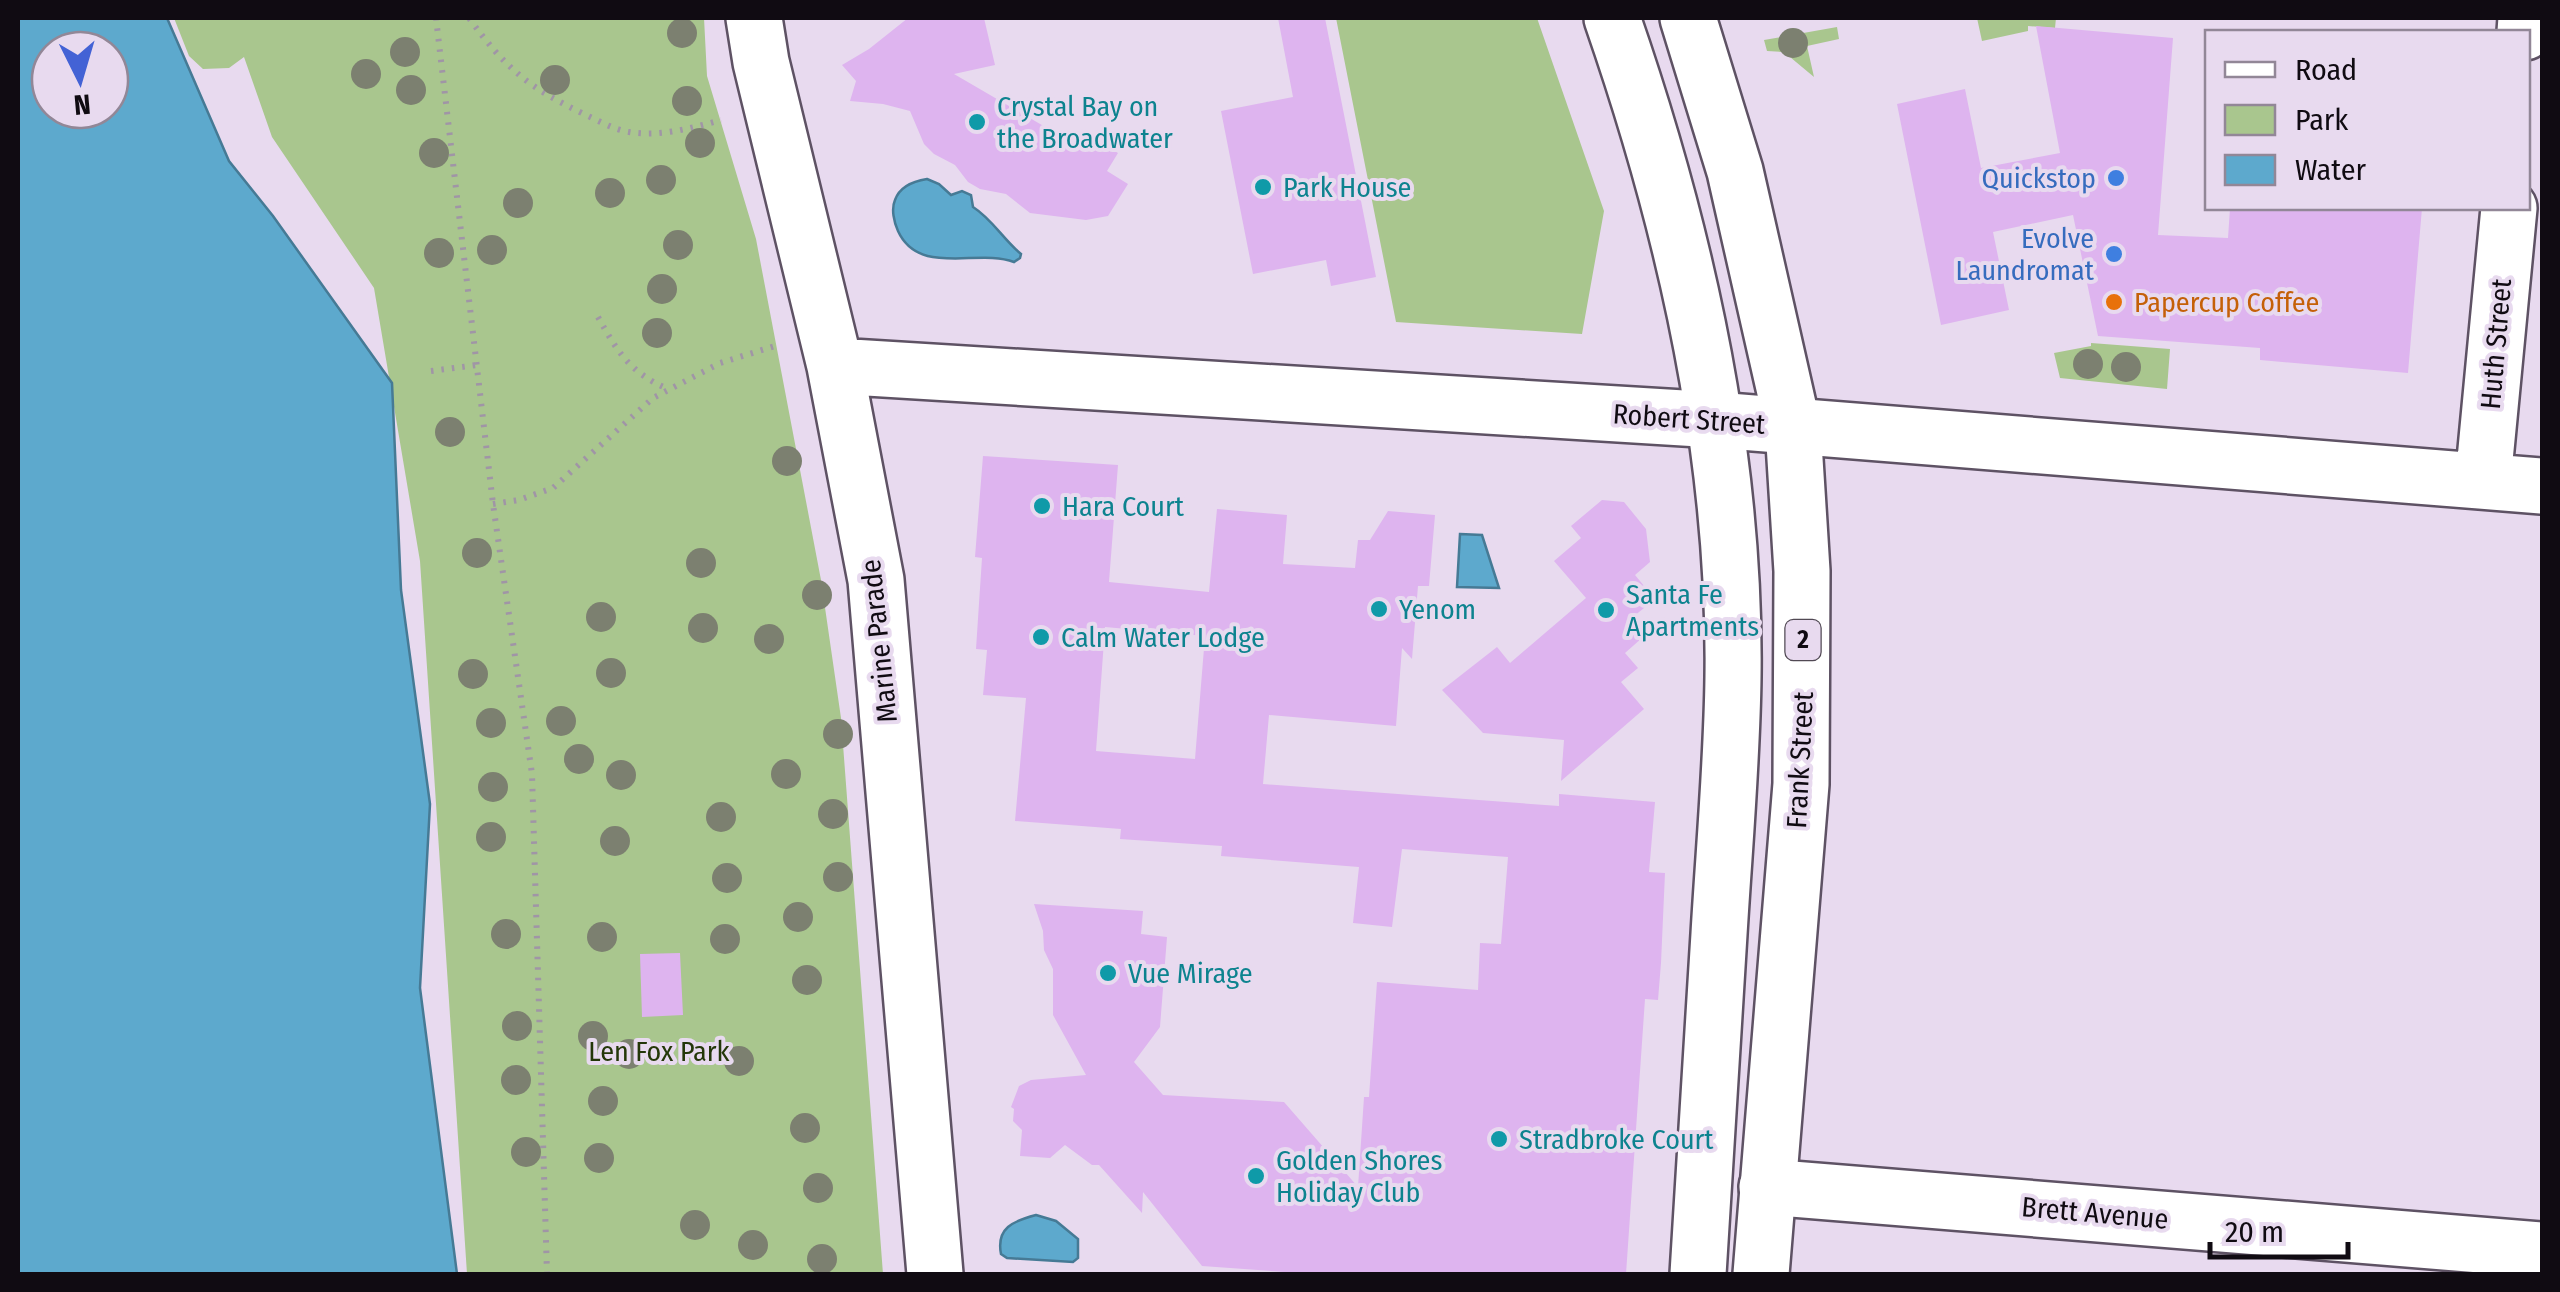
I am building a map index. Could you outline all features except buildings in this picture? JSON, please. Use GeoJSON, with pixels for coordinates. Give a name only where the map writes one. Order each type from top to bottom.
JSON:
{"type":"FeatureCollection","features":[{"type":"Feature","properties":{"kind":"main road","name":"Marine Parade"},"geometry":{"type":"LineString","coordinates":[[754,18],[761,62],[834,366],[876,580],[934,1274]]}},
{"type":"Feature","properties":{"kind":"main road"},"geometry":{"type":"LineString","coordinates":[[1612,18],[1674,222],[1716,420],[1726,536],[1733,675],[1698,1274]]}},
{"type":"Feature","properties":{"kind":"main road","name":"Frank Street"},"geometry":{"type":"LineString","coordinates":[[1688,18],[1735,171],[1793,428],[1802,571],[1801,784],[1760,1274]]}},
{"type":"Feature","properties":{"kind":"main road","name":"Huth Street"},"geometry":{"type":"LineString","coordinates":[[2483,481],[2508,210]]}},
{"type":"Feature","properties":{"kind":"main road","name":"Robert Street"},"geometry":{"type":"LineString","coordinates":[[834,366],[1716,420],[2542,486]]}},
{"type":"Feature","properties":{"kind":"main road","name":"Brett Avenue"},"geometry":{"type":"LineString","coordinates":[[1767,1187],[2542,1250]]}},
{"type":"Feature","properties":{"kind":"path"},"geometry":{"type":"LineString","coordinates":[[436,18],[493,504],[532,774],[547,1274]]}},
{"type":"Feature","properties":{"kind":"path"},"geometry":{"type":"LineString","coordinates":[[469,18],[497,56],[543,94],[596,120],[629,132],[678,132],[721,120]]}},
{"type":"Feature","properties":{"kind":"path"},"geometry":{"type":"LineString","coordinates":[[598,317],[618,352],[643,378],[669,390]]}},
{"type":"Feature","properties":{"kind":"path"},"geometry":{"type":"LineString","coordinates":[[493,504],[554,488],[653,398],[720,363],[775,346]]}},
{"type":"Feature","properties":{"kind":"path"},"geometry":{"type":"LineString","coordinates":[[431,371],[477,366]]}},
{"type":"Feature","properties":{"kind":"green space","name":"Len Fox Park"},"geometry":{"type":"Polygon","coordinates":[[[174,18],[704,18],[707,76],[756,239],[821,580],[841,718],[883,1274],[467,1274],[420,561],[374,288],[272,137],[244,57],[229,68],[203,69],[189,56],[174,18]]]}},
{"type":"Feature","properties":{"kind":"green space"},"geometry":{"type":"Polygon","coordinates":[[[1336,18],[1537,18],[1604,211],[1582,334],[1396,322],[1336,18]]]}},
{"type":"Feature","properties":{"kind":"green space"},"geometry":{"type":"Polygon","coordinates":[[[1977,18],[2056,18],[2055,28],[2028,26],[2028,31],[1982,41],[1977,18]]]}},
{"type":"Feature","properties":{"kind":"green space"},"geometry":{"type":"Polygon","coordinates":[[[1837,27],[1839,39],[1807,46],[1814,77],[1784,52],[1767,51],[1764,40],[1837,27]]]}},
{"type":"Feature","properties":{"kind":"green space"},"geometry":{"type":"Polygon","coordinates":[[[2091,343],[2170,349],[2167,389],[2060,378],[2054,353],[2091,343]]]}},
{"type":"Feature","properties":{"kind":"water"},"geometry":{"type":"Polygon","coordinates":[[[18,18],[167,18],[229,161],[392,383],[401,590],[430,804],[420,988],[457,1274],[18,1274],[18,18]]]}},
{"type":"Feature","properties":{"kind":"water"},"geometry":{"type":"Polygon","coordinates":[[[927,179],[951,195],[962,191],[971,195],[973,207],[1021,254],[1020,258],[1014,262],[934,257],[908,245],[895,224],[894,204],[904,188],[927,179]]]}},
{"type":"Feature","properties":{"kind":"water"},"geometry":{"type":"Polygon","coordinates":[[[1460,534],[1482,535],[1499,588],[1457,587],[1460,534]]]}},
{"type":"Feature","properties":{"kind":"water"},"geometry":{"type":"Polygon","coordinates":[[[1036,1215],[1056,1221],[1078,1239],[1078,1258],[1073,1262],[1007,1258],[1001,1254],[1001,1238],[1008,1227],[1036,1215]]]}},
{"type":"Feature","properties":{"kind":"place","name":"Crystal Bay on the Broadwater"},"geometry":{"type":"Point","coordinates":[977,122]}},
{"type":"Feature","properties":{"kind":"place","name":"Quickstop"},"geometry":{"type":"Point","coordinates":[2116,178]}},
{"type":"Feature","properties":{"kind":"place","name":"Park House"},"geometry":{"type":"Point","coordinates":[1263,187]}},
{"type":"Feature","properties":{"kind":"place","name":"Evolve Laundromat"},"geometry":{"type":"Point","coordinates":[2114,254]}},
{"type":"Feature","properties":{"kind":"place","name":"Papercup Coffee"},"geometry":{"type":"Point","coordinates":[2114,302]}},
{"type":"Feature","properties":{"kind":"place","name":"Hara Court"},"geometry":{"type":"Point","coordinates":[1042,506]}},
{"type":"Feature","properties":{"kind":"place","name":"Yenom"},"geometry":{"type":"Point","coordinates":[1379,609]}},
{"type":"Feature","properties":{"kind":"place","name":"Santa Fe Apartments"},"geometry":{"type":"Point","coordinates":[1606,610]}},
{"type":"Feature","properties":{"kind":"place","name":"Calm Water Lodge"},"geometry":{"type":"Point","coordinates":[1041,637]}},
{"type":"Feature","properties":{"kind":"place","name":"Vue Mirage"},"geometry":{"type":"Point","coordinates":[1108,973]}},
{"type":"Feature","properties":{"kind":"place","name":"Stradbroke Court"},"geometry":{"type":"Point","coordinates":[1499,1139]}},
{"type":"Feature","properties":{"kind":"place","name":"Golden Shores Holiday Club"},"geometry":{"type":"Point","coordinates":[1256,1176]}}]}
